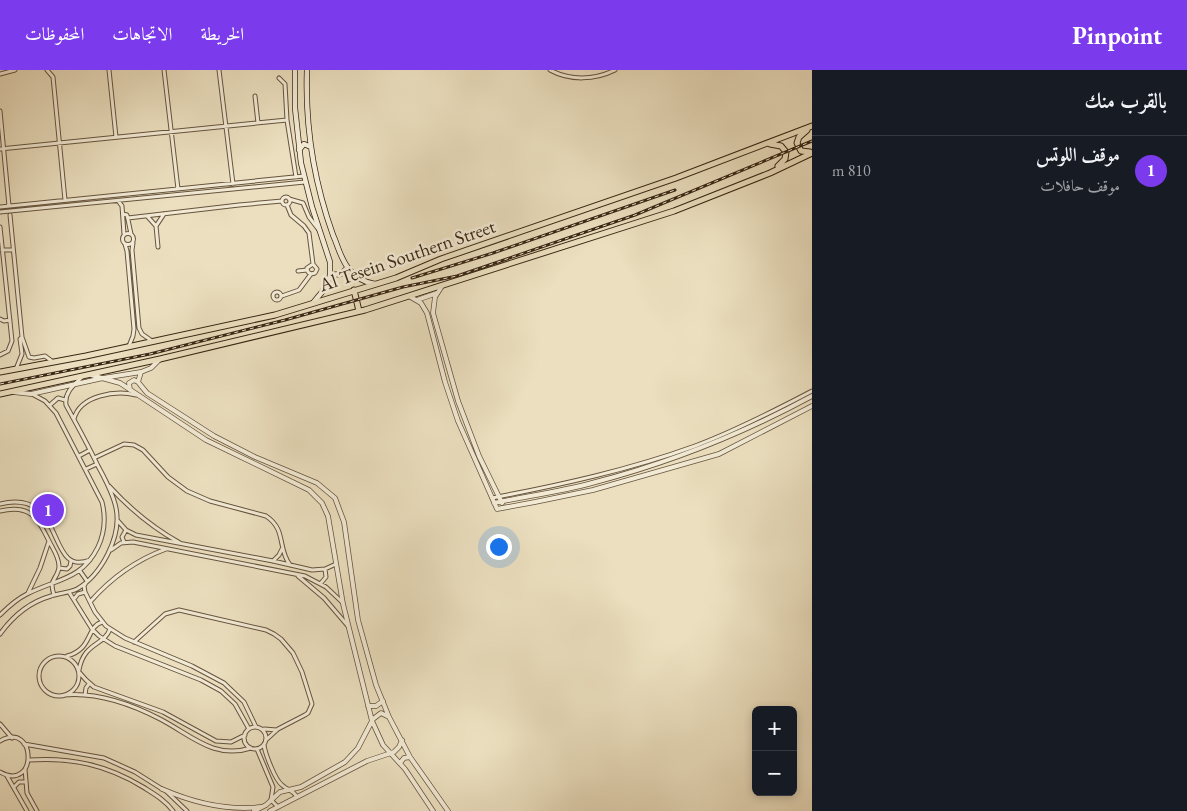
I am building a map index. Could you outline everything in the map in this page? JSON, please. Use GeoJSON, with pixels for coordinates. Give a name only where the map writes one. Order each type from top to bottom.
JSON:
{"type":"FeatureCollection","features":[{"type":"Feature","properties":{"kind":"main road"},"geometry":{"type":"LineString","coordinates":[[295,70],[296,123],[299,150],[305,182],[329,256],[330,275],[324,291],[313,303]]}},
{"type":"Feature","properties":{"kind":"main road"},"geometry":{"type":"LineString","coordinates":[[307,70],[308,124],[311,147],[326,213],[347,268],[358,278],[375,284]]}},
{"type":"Feature","properties":{"kind":"main road"},"geometry":{"type":"LineString","coordinates":[[296,123],[302,128],[308,124]]}},
{"type":"Feature","properties":{"kind":"main road"},"geometry":{"type":"LineString","coordinates":[[812,126],[799,137],[797,143],[801,151],[812,152]]}},
{"type":"Feature","properties":{"kind":"main road","name":"Al Tesein Southern Street"},"geometry":{"type":"LineString","coordinates":[[0,372],[152,342],[275,314],[313,303],[404,275],[441,259],[595,207],[812,126]]}},
{"type":"Feature","properties":{"kind":"main road"},"geometry":{"type":"LineString","coordinates":[[299,150],[304,144],[311,147]]}},
{"type":"Feature","properties":{"kind":"main road"},"geometry":{"type":"LineString","coordinates":[[768,144],[781,146],[786,154],[784,162],[770,173]]}},
{"type":"Feature","properties":{"kind":"main road","name":"Al Tesein Southern Street"},"geometry":{"type":"LineString","coordinates":[[0,394],[160,359],[359,311],[674,211],[770,173],[812,152]]}},
{"type":"Feature","properties":{"kind":"main road"},"geometry":{"type":"LineString","coordinates":[[330,275],[339,275],[347,268]]}},
{"type":"Feature","properties":{"kind":"main road"},"geometry":{"type":"LineString","coordinates":[[354,290],[359,311]]}},
{"type":"Feature","properties":{"kind":"street"},"geometry":{"type":"LineString","coordinates":[[0,74],[16,70]]}},
{"type":"Feature","properties":{"kind":"street"},"geometry":{"type":"LineString","coordinates":[[47,70],[53,77],[65,200]]}},
{"type":"Feature","properties":{"kind":"street"},"geometry":{"type":"LineString","coordinates":[[108,70],[116,137]]}},
{"type":"Feature","properties":{"kind":"street"},"geometry":{"type":"LineString","coordinates":[[164,70],[178,190]]}},
{"type":"Feature","properties":{"kind":"street"},"geometry":{"type":"LineString","coordinates":[[219,70],[233,184]]}},
{"type":"Feature","properties":{"kind":"street"},"geometry":{"type":"LineString","coordinates":[[550,70],[582,78],[597,76],[615,70]]}},
{"type":"Feature","properties":{"kind":"street"},"geometry":{"type":"LineString","coordinates":[[279,78],[285,84],[287,120],[296,177]]}},
{"type":"Feature","properties":{"kind":"street"},"geometry":{"type":"LineString","coordinates":[[255,96],[258,123]]}},
{"type":"Feature","properties":{"kind":"street"},"geometry":{"type":"LineString","coordinates":[[0,111],[2,149],[9,206]]}},
{"type":"Feature","properties":{"kind":"street"},"geometry":{"type":"LineString","coordinates":[[2,149],[287,120]]}},
{"type":"Feature","properties":{"kind":"street"},"geometry":{"type":"LineString","coordinates":[[0,207],[304,176]]}},
{"type":"Feature","properties":{"kind":"street"},"geometry":{"type":"LineString","coordinates":[[283,178],[284,185]]}},
{"type":"Feature","properties":{"kind":"street"},"geometry":{"type":"LineString","coordinates":[[0,212],[148,199],[305,182]]}},
{"type":"Feature","properties":{"kind":"street"},"geometry":{"type":"LineString","coordinates":[[147,192],[148,199]]}},
{"type":"Feature","properties":{"kind":"street"},"geometry":{"type":"LineString","coordinates":[[153,192],[154,198]]}},
{"type":"Feature","properties":{"kind":"street"},"geometry":{"type":"LineString","coordinates":[[128,218],[282,201],[284,197],[303,203],[309,217],[319,230]]}},
{"type":"Feature","properties":{"kind":"street"},"geometry":{"type":"LineString","coordinates":[[287,205],[290,202],[289,199]]}},
{"type":"Feature","properties":{"kind":"street"},"geometry":{"type":"LineString","coordinates":[[118,201],[122,206],[125,230],[122,239],[127,251],[134,329],[129,347]]}},
{"type":"Feature","properties":{"kind":"street"},"geometry":{"type":"LineString","coordinates":[[282,201],[284,205],[287,205],[290,215],[304,226],[309,233],[313,264],[317,270],[311,274],[299,290],[282,296]]}},
{"type":"Feature","properties":{"kind":"street"},"geometry":{"type":"LineString","coordinates":[[32,204],[32,210]]}},
{"type":"Feature","properties":{"kind":"street"},"geometry":{"type":"LineString","coordinates":[[37,204],[38,209]]}},
{"type":"Feature","properties":{"kind":"street"},"geometry":{"type":"LineString","coordinates":[[122,214],[127,215],[131,235],[134,239],[132,250],[139,328],[142,334],[152,342]]}},
{"type":"Feature","properties":{"kind":"street"},"geometry":{"type":"LineString","coordinates":[[156,226],[164,214]]}},
{"type":"Feature","properties":{"kind":"street"},"geometry":{"type":"LineString","coordinates":[[10,215],[22,338],[29,357],[45,356],[53,362]]}},
{"type":"Feature","properties":{"kind":"street"},"geometry":{"type":"LineString","coordinates":[[148,216],[156,226],[158,247]]}},
{"type":"Feature","properties":{"kind":"street"},"geometry":{"type":"LineString","coordinates":[[0,227],[12,344],[8,351],[0,355]]}},
{"type":"Feature","properties":{"kind":"street"},"geometry":{"type":"LineString","coordinates":[[124,236],[126,234],[131,235]]}},
{"type":"Feature","properties":{"kind":"street"},"geometry":{"type":"LineString","coordinates":[[125,244],[133,243]]}},
{"type":"Feature","properties":{"kind":"street"},"geometry":{"type":"LineString","coordinates":[[2,250],[13,250]]}},
{"type":"Feature","properties":{"kind":"street"},"geometry":{"type":"LineString","coordinates":[[298,271],[307,270],[313,264]]}},
{"type":"Feature","properties":{"kind":"street"},"geometry":{"type":"LineString","coordinates":[[307,270],[311,274]]}},
{"type":"Feature","properties":{"kind":"street"},"geometry":{"type":"LineString","coordinates":[[443,285],[437,293],[433,313],[451,381],[479,456],[504,508]]}},
{"type":"Feature","properties":{"kind":"street"},"geometry":{"type":"LineString","coordinates":[[418,300],[437,293]]}},
{"type":"Feature","properties":{"kind":"street"},"geometry":{"type":"LineString","coordinates":[[406,296],[418,300],[427,313],[445,382],[458,421],[497,508],[593,490],[723,452],[812,406]]}},
{"type":"Feature","properties":{"kind":"street"},"geometry":{"type":"LineString","coordinates":[[0,319],[4,321],[10,320]]}},
{"type":"Feature","properties":{"kind":"street"},"geometry":{"type":"LineString","coordinates":[[16,369],[22,354],[20,339],[22,338]]}},
{"type":"Feature","properties":{"kind":"street"},"geometry":{"type":"LineString","coordinates":[[10,392],[31,394],[140,372],[151,368],[160,359]]}},
{"type":"Feature","properties":{"kind":"street"},"geometry":{"type":"LineString","coordinates":[[138,382],[140,372]]}},
{"type":"Feature","properties":{"kind":"street"},"geometry":{"type":"LineString","coordinates":[[0,634],[7,624],[24,609],[42,599],[76,589],[87,581],[98,569],[110,550],[117,520],[114,500],[65,400],[68,392],[86,375],[120,383],[206,440],[312,492],[325,506],[331,527],[348,627],[372,721],[378,737],[400,763],[433,811]]}},
{"type":"Feature","properties":{"kind":"street"},"geometry":{"type":"LineString","coordinates":[[130,390],[128,385],[131,381],[138,382],[147,393],[214,436],[255,457],[308,478],[325,488],[335,498],[344,522],[358,620],[382,702],[410,756],[448,811]]}},
{"type":"Feature","properties":{"kind":"street"},"geometry":{"type":"LineString","coordinates":[[492,498],[586,478],[681,450],[742,426],[812,391]]}},
{"type":"Feature","properties":{"kind":"street"},"geometry":{"type":"LineString","coordinates":[[74,420],[77,411],[85,402],[116,393],[138,396]]}},
{"type":"Feature","properties":{"kind":"street"},"geometry":{"type":"LineString","coordinates":[[0,615],[28,593],[66,579],[80,571],[92,559],[102,539],[105,515],[102,502],[86,469],[56,413],[50,405],[31,394]]}},
{"type":"Feature","properties":{"kind":"street"},"geometry":{"type":"LineString","coordinates":[[494,503],[541,495],[661,463],[708,446],[775,416],[812,396]]}},
{"type":"Feature","properties":{"kind":"street"},"geometry":{"type":"LineString","coordinates":[[50,405],[58,398],[65,400]]}},
{"type":"Feature","properties":{"kind":"street"},"geometry":{"type":"LineString","coordinates":[[94,458],[124,444],[139,447],[168,477],[192,493],[212,502],[260,514],[272,520],[279,530],[285,557],[290,565]]}},
{"type":"Feature","properties":{"kind":"street"},"geometry":{"type":"LineString","coordinates":[[79,456],[90,450]]}},
{"type":"Feature","properties":{"kind":"street"},"geometry":{"type":"LineString","coordinates":[[86,469],[97,464]]}},
{"type":"Feature","properties":{"kind":"street"},"geometry":{"type":"LineString","coordinates":[[286,479],[289,471]]}},
{"type":"Feature","properties":{"kind":"street"},"geometry":{"type":"LineString","coordinates":[[107,483],[128,506],[148,523],[183,544]]}},
{"type":"Feature","properties":{"kind":"street"},"geometry":{"type":"LineString","coordinates":[[591,483],[593,490]]}},
{"type":"Feature","properties":{"kind":"street"},"geometry":{"type":"LineString","coordinates":[[0,504],[21,501],[36,507],[47,519],[63,552],[71,561],[78,562],[92,559]]}},
{"type":"Feature","properties":{"kind":"street"},"geometry":{"type":"LineString","coordinates":[[0,511],[11,508],[28,512],[41,524],[58,559],[59,568],[52,584],[54,595]]}},
{"type":"Feature","properties":{"kind":"street"},"geometry":{"type":"LineString","coordinates":[[117,520],[126,530],[136,535],[312,570],[325,569],[337,564]]}},
{"type":"Feature","properties":{"kind":"street"},"geometry":{"type":"LineString","coordinates":[[124,542],[122,535],[126,530]]}},
{"type":"Feature","properties":{"kind":"street"},"geometry":{"type":"LineString","coordinates":[[28,593],[40,568],[49,541]]}},
{"type":"Feature","properties":{"kind":"street"},"geometry":{"type":"LineString","coordinates":[[110,550],[124,542],[133,542],[305,576],[321,583],[333,592],[343,604]]}},
{"type":"Feature","properties":{"kind":"street"},"geometry":{"type":"LineString","coordinates":[[273,561],[283,548]]}},
{"type":"Feature","properties":{"kind":"street"},"geometry":{"type":"LineString","coordinates":[[90,602],[124,570],[145,558],[167,549]]}},
{"type":"Feature","properties":{"kind":"street"},"geometry":{"type":"LineString","coordinates":[[242,563],[243,555]]}},
{"type":"Feature","properties":{"kind":"street"},"geometry":{"type":"LineString","coordinates":[[59,568],[67,569],[71,561]]}},
{"type":"Feature","properties":{"kind":"street"},"geometry":{"type":"LineString","coordinates":[[321,583],[326,577],[325,569]]}},
{"type":"Feature","properties":{"kind":"street"},"geometry":{"type":"LineString","coordinates":[[80,571],[87,581]]}},
{"type":"Feature","properties":{"kind":"street"},"geometry":{"type":"LineString","coordinates":[[295,574],[324,598],[348,627]]}},
{"type":"Feature","properties":{"kind":"street"},"geometry":{"type":"LineString","coordinates":[[87,581],[84,586],[85,592],[102,622],[110,629],[134,642],[192,666],[224,683],[244,702],[256,727]]}},
{"type":"Feature","properties":{"kind":"street"},"geometry":{"type":"LineString","coordinates":[[69,592],[92,629],[103,639],[221,690],[240,712],[249,729]]}},
{"type":"Feature","properties":{"kind":"street"},"geometry":{"type":"LineString","coordinates":[[74,599],[78,594],[85,592]]}},
{"type":"Feature","properties":{"kind":"street"},"geometry":{"type":"LineString","coordinates":[[134,642],[165,614],[174,611],[184,611],[266,630],[281,639],[292,653],[302,672],[312,704],[311,709],[305,715],[278,730],[266,740],[264,745],[279,782],[290,789],[297,798]]}},
{"type":"Feature","properties":{"kind":"street"},"geometry":{"type":"LineString","coordinates":[[66,657],[76,653],[84,646],[92,629],[96,624],[102,622]]}},
{"type":"Feature","properties":{"kind":"street"},"geometry":{"type":"LineString","coordinates":[[64,695],[73,691],[76,687],[79,671],[86,652],[103,639],[110,629]]}},
{"type":"Feature","properties":{"kind":"street"},"geometry":{"type":"LineString","coordinates":[[264,745],[256,749],[236,751],[214,749],[142,710],[128,705],[85,695],[54,695],[42,686],[39,675],[42,665],[50,658],[66,657],[74,662],[89,684],[163,712],[216,741],[231,742],[244,735],[249,729],[256,727],[278,730]]}},
{"type":"Feature","properties":{"kind":"street"},"geometry":{"type":"LineString","coordinates":[[85,695],[89,684]]}},
{"type":"Feature","properties":{"kind":"street"},"geometry":{"type":"LineString","coordinates":[[368,706],[376,706],[382,702]]}},
{"type":"Feature","properties":{"kind":"street"},"geometry":{"type":"LineString","coordinates":[[254,811],[280,792],[301,787],[345,762],[358,748],[375,716],[381,713],[389,718]]}},
{"type":"Feature","properties":{"kind":"street"},"geometry":{"type":"LineString","coordinates":[[1,727],[12,738],[24,744],[104,758],[189,800],[216,807],[244,808],[263,806]]}},
{"type":"Feature","properties":{"kind":"street"},"geometry":{"type":"LineString","coordinates":[[262,728],[265,732],[266,740]]}},
{"type":"Feature","properties":{"kind":"street"},"geometry":{"type":"LineString","coordinates":[[244,735],[246,743],[251,748]]}},
{"type":"Feature","properties":{"kind":"street"},"geometry":{"type":"LineString","coordinates":[[0,742],[12,738]]}},
{"type":"Feature","properties":{"kind":"street"},"geometry":{"type":"LineString","coordinates":[[270,811],[367,761],[397,750],[402,740]]}},
{"type":"Feature","properties":{"kind":"street"},"geometry":{"type":"LineString","coordinates":[[0,772],[7,775],[17,774],[24,769],[29,760],[28,749],[24,744]]}},
{"type":"Feature","properties":{"kind":"street"},"geometry":{"type":"LineString","coordinates":[[256,749],[273,787],[271,800]]}},
{"type":"Feature","properties":{"kind":"street"},"geometry":{"type":"LineString","coordinates":[[400,763],[404,758],[410,756]]}},
{"type":"Feature","properties":{"kind":"street"},"geometry":{"type":"LineString","coordinates":[[29,760],[78,761],[104,767],[157,796],[173,811]]}},
{"type":"Feature","properties":{"kind":"street"},"geometry":{"type":"LineString","coordinates":[[24,769],[27,793],[36,811]]}},
{"type":"Feature","properties":{"kind":"street"},"geometry":{"type":"LineString","coordinates":[[7,775],[27,811]]}},
{"type":"Feature","properties":{"kind":"street"},"geometry":{"type":"LineString","coordinates":[[15,787],[19,782],[25,782]]}},
{"type":"Feature","properties":{"kind":"street"},"geometry":{"type":"LineString","coordinates":[[162,788],[187,811]]}},
{"type":"Feature","properties":{"kind":"street"},"geometry":{"type":"LineString","coordinates":[[271,800],[278,807]]}},
{"type":"Feature","properties":{"kind":"railway"},"geometry":{"type":"LineString","coordinates":[[0,384],[150,354],[285,320],[403,287],[457,276],[635,215],[812,141]]}},
{"type":"Feature","properties":{"kind":"railway"},"geometry":{"type":"LineString","coordinates":[[412,278],[493,253],[675,190]]}},
{"type":"Feature","properties":{"kind":"place","name":"موقف اللوتس"},"geometry":{"type":"Point","coordinates":[48,510]}}]}
